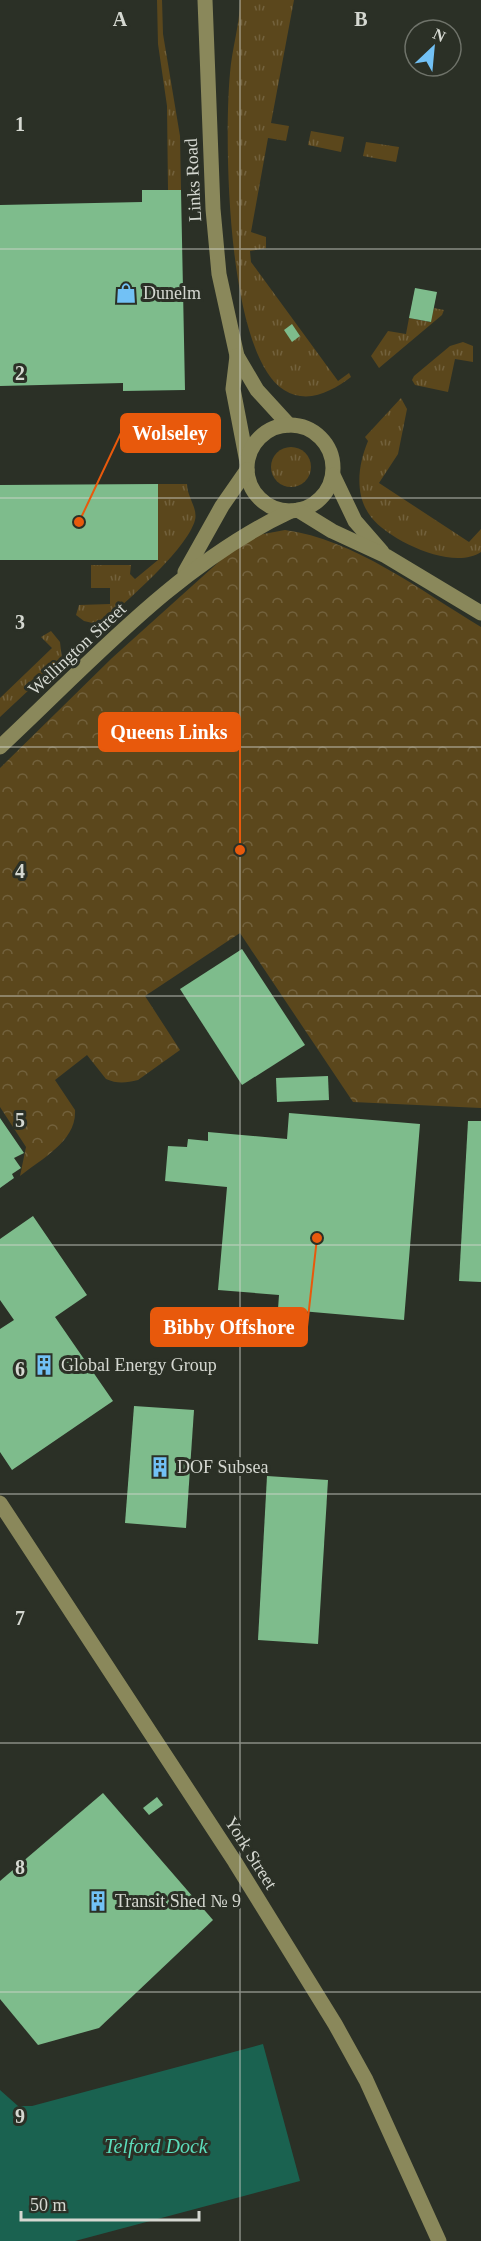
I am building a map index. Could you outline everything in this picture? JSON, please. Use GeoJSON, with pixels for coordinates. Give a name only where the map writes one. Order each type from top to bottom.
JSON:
{"type":"FeatureCollection","features":[{"type":"Feature","properties":{"kind":"street","name":"Links Road"},"geometry":{"type":"LineString","coordinates":[[205,0],[218,263],[237,356],[233,388],[247,466]]}},
{"type":"Feature","properties":{"kind":"street","name":"Links Road"},"geometry":{"type":"LineString","coordinates":[[237,356],[257,390],[289,425]]}},
{"type":"Feature","properties":{"kind":"street"},"geometry":{"type":"LineString","coordinates":[[386,556],[355,521],[333,475],[331,455],[320,437],[301,426],[289,425],[277,427],[257,440],[247,466],[256,495],[278,510],[295,511],[386,556],[481,614]]}},
{"type":"Feature","properties":{"kind":"street","name":"Wellington Street"},"geometry":{"type":"LineString","coordinates":[[180,580],[247,466]]}},
{"type":"Feature","properties":{"kind":"street"},"geometry":{"type":"LineString","coordinates":[[295,511],[317,501],[325,494],[333,475]]}},
{"type":"Feature","properties":{"kind":"street","name":"Wellington Street"},"geometry":{"type":"LineString","coordinates":[[0,747],[180,580],[236,540],[295,511]]}},
{"type":"Feature","properties":{"kind":"street","name":"York Street"},"geometry":{"type":"LineString","coordinates":[[0,1503],[235,1862],[334,2024],[366,2080],[438,2241]]}},
{"type":"Feature","properties":{"kind":"green space"},"geometry":{"type":"Polygon","coordinates":[[[157,0],[162,0],[163,34],[180,136],[181,190],[168,190],[167,106],[158,44],[157,0]]]}},
{"type":"Feature","properties":{"kind":"green space"},"geometry":{"type":"Polygon","coordinates":[[[240,0],[294,0],[271,123],[289,126],[286,141],[268,138],[251,232],[266,237],[266,248],[250,251],[251,262],[338,381],[349,373],[351,377],[328,391],[311,396],[293,394],[284,390],[265,368],[250,334],[240,290],[229,192],[228,103],[240,0]]]}},
{"type":"Feature","properties":{"kind":"green space"},"geometry":{"type":"Polygon","coordinates":[[[311,131],[344,137],[341,152],[308,145],[311,131]]]}},
{"type":"Feature","properties":{"kind":"green space"},"geometry":{"type":"Polygon","coordinates":[[[366,142],[399,147],[396,162],[363,156],[366,142]]]}},
{"type":"Feature","properties":{"kind":"green space"},"geometry":{"type":"Polygon","coordinates":[[[434,308],[444,310],[442,315],[379,368],[371,356],[388,331],[406,334],[409,318],[430,322],[434,308]]]}},
{"type":"Feature","properties":{"kind":"green space"},"geometry":{"type":"Polygon","coordinates":[[[463,342],[473,346],[473,362],[455,359],[448,392],[415,385],[412,380],[414,376],[450,346],[463,342]]]}},
{"type":"Feature","properties":{"kind":"green space"},"geometry":{"type":"Polygon","coordinates":[[[401,398],[407,409],[398,454],[379,483],[469,542],[481,529],[481,552],[469,557],[455,558],[423,551],[407,544],[380,526],[366,508],[359,480],[368,441],[365,437],[401,398]]]}},
{"type":"Feature","properties":{"kind":"green space"},"geometry":{"type":"Polygon","coordinates":[[[291,447],[305,453],[311,467],[305,481],[291,487],[277,481],[271,467],[277,453],[291,447]]]}},
{"type":"Feature","properties":{"kind":"green space"},"geometry":{"type":"Polygon","coordinates":[[[158,484],[187,484],[196,516],[190,532],[154,575],[101,625],[84,621],[76,615],[79,605],[110,604],[110,588],[91,588],[91,565],[131,565],[130,574],[135,579],[158,560],[158,484]]]}},
{"type":"Feature","properties":{"kind":"green space"},"geometry":{"type":"Polygon","coordinates":[[[285,530],[311,535],[362,555],[481,627],[481,1108],[353,1102],[240,933],[145,996],[180,1050],[138,1080],[114,1082],[106,1079],[87,1055],[55,1080],[75,1110],[74,1121],[64,1140],[20,1176],[26,1147],[0,1107],[0,768],[112,658],[232,550],[253,536],[285,530]]]}},
{"type":"Feature","properties":{"kind":"green space"},"geometry":{"type":"Polygon","coordinates":[[[51,631],[60,642],[62,659],[0,717],[0,698],[52,648],[41,637],[51,631]]]}},
{"type":"Feature","properties":{"kind":"water","name":"Telford Dock"},"geometry":{"type":"Polygon","coordinates":[[[263,2044],[300,2181],[75,2241],[0,2241],[0,2090],[18,2106],[32,2106],[263,2044]]]}},
{"type":"Feature","properties":{"kind":"building","name":"Dunelm"},"geometry":{"type":"Polygon","coordinates":[[[142,190],[181,190],[185,390],[123,391],[123,383],[0,386],[0,205],[142,202],[142,190]]]}},
{"type":"Feature","properties":{"kind":"building"},"geometry":{"type":"Polygon","coordinates":[[[415,288],[437,292],[431,322],[409,318],[415,288]]]}},
{"type":"Feature","properties":{"kind":"building"},"geometry":{"type":"Polygon","coordinates":[[[292,324],[300,336],[292,342],[284,330],[292,324]]]}},
{"type":"Feature","properties":{"kind":"building"},"geometry":{"type":"Polygon","coordinates":[[[158,484],[158,560],[0,560],[0,485],[158,484]]]}},
{"type":"Feature","properties":{"kind":"building"},"geometry":{"type":"Polygon","coordinates":[[[242,949],[305,1045],[242,1085],[180,989],[242,949]]]}},
{"type":"Feature","properties":{"kind":"building"},"geometry":{"type":"Polygon","coordinates":[[[328,1076],[329,1100],[277,1102],[276,1078],[328,1076]]]}},
{"type":"Feature","properties":{"kind":"building"},"geometry":{"type":"Polygon","coordinates":[[[289,1113],[420,1124],[404,1320],[278,1309],[279,1295],[218,1290],[227,1187],[165,1181],[168,1146],[187,1147],[188,1139],[208,1141],[208,1132],[287,1139],[289,1113]]]}},
{"type":"Feature","properties":{"kind":"building"},"geometry":{"type":"Polygon","coordinates":[[[0,1118],[24,1153],[14,1158],[21,1168],[12,1174],[14,1178],[0,1188],[0,1118]]]}},
{"type":"Feature","properties":{"kind":"building"},"geometry":{"type":"Polygon","coordinates":[[[468,1121],[481,1121],[481,1282],[459,1281],[468,1121]]]}},
{"type":"Feature","properties":{"kind":"building","name":"Global Energy Group"},"geometry":{"type":"Polygon","coordinates":[[[33,1216],[87,1295],[55,1317],[113,1401],[12,1470],[0,1452],[0,1329],[14,1320],[0,1300],[0,1239],[33,1216]]]}},
{"type":"Feature","properties":{"kind":"building","name":"DOF Subsea"},"geometry":{"type":"Polygon","coordinates":[[[134,1406],[194,1410],[186,1528],[125,1523],[134,1406]]]}},
{"type":"Feature","properties":{"kind":"building"},"geometry":{"type":"Polygon","coordinates":[[[267,1476],[328,1480],[318,1644],[258,1640],[267,1476]]]}},
{"type":"Feature","properties":{"kind":"building","name":"Transit Shed № 9"},"geometry":{"type":"Polygon","coordinates":[[[103,1793],[213,1920],[99,2028],[38,2045],[0,1999],[0,1881],[103,1793]]]}},
{"type":"Feature","properties":{"kind":"building"},"geometry":{"type":"Polygon","coordinates":[[[157,1797],[163,1805],[149,1815],[143,1808],[157,1797]]]}},
{"type":"Feature","properties":{"kind":"place","name":"Dunelm"},"geometry":{"type":"Point","coordinates":[126,293]}},
{"type":"Feature","properties":{"kind":"place","name":"Wolseley"},"geometry":{"type":"Point","coordinates":[79,522]}},
{"type":"Feature","properties":{"kind":"place","name":"Queens Links"},"geometry":{"type":"Point","coordinates":[240,850]}},
{"type":"Feature","properties":{"kind":"place","name":"Bibby Offshore"},"geometry":{"type":"Point","coordinates":[317,1238]}},
{"type":"Feature","properties":{"kind":"place","name":"Global Energy Group"},"geometry":{"type":"Point","coordinates":[44,1365]}},
{"type":"Feature","properties":{"kind":"place","name":"DOF Subsea"},"geometry":{"type":"Point","coordinates":[160,1467]}},
{"type":"Feature","properties":{"kind":"place","name":"Transit Shed № 9"},"geometry":{"type":"Point","coordinates":[98,1901]}}]}
